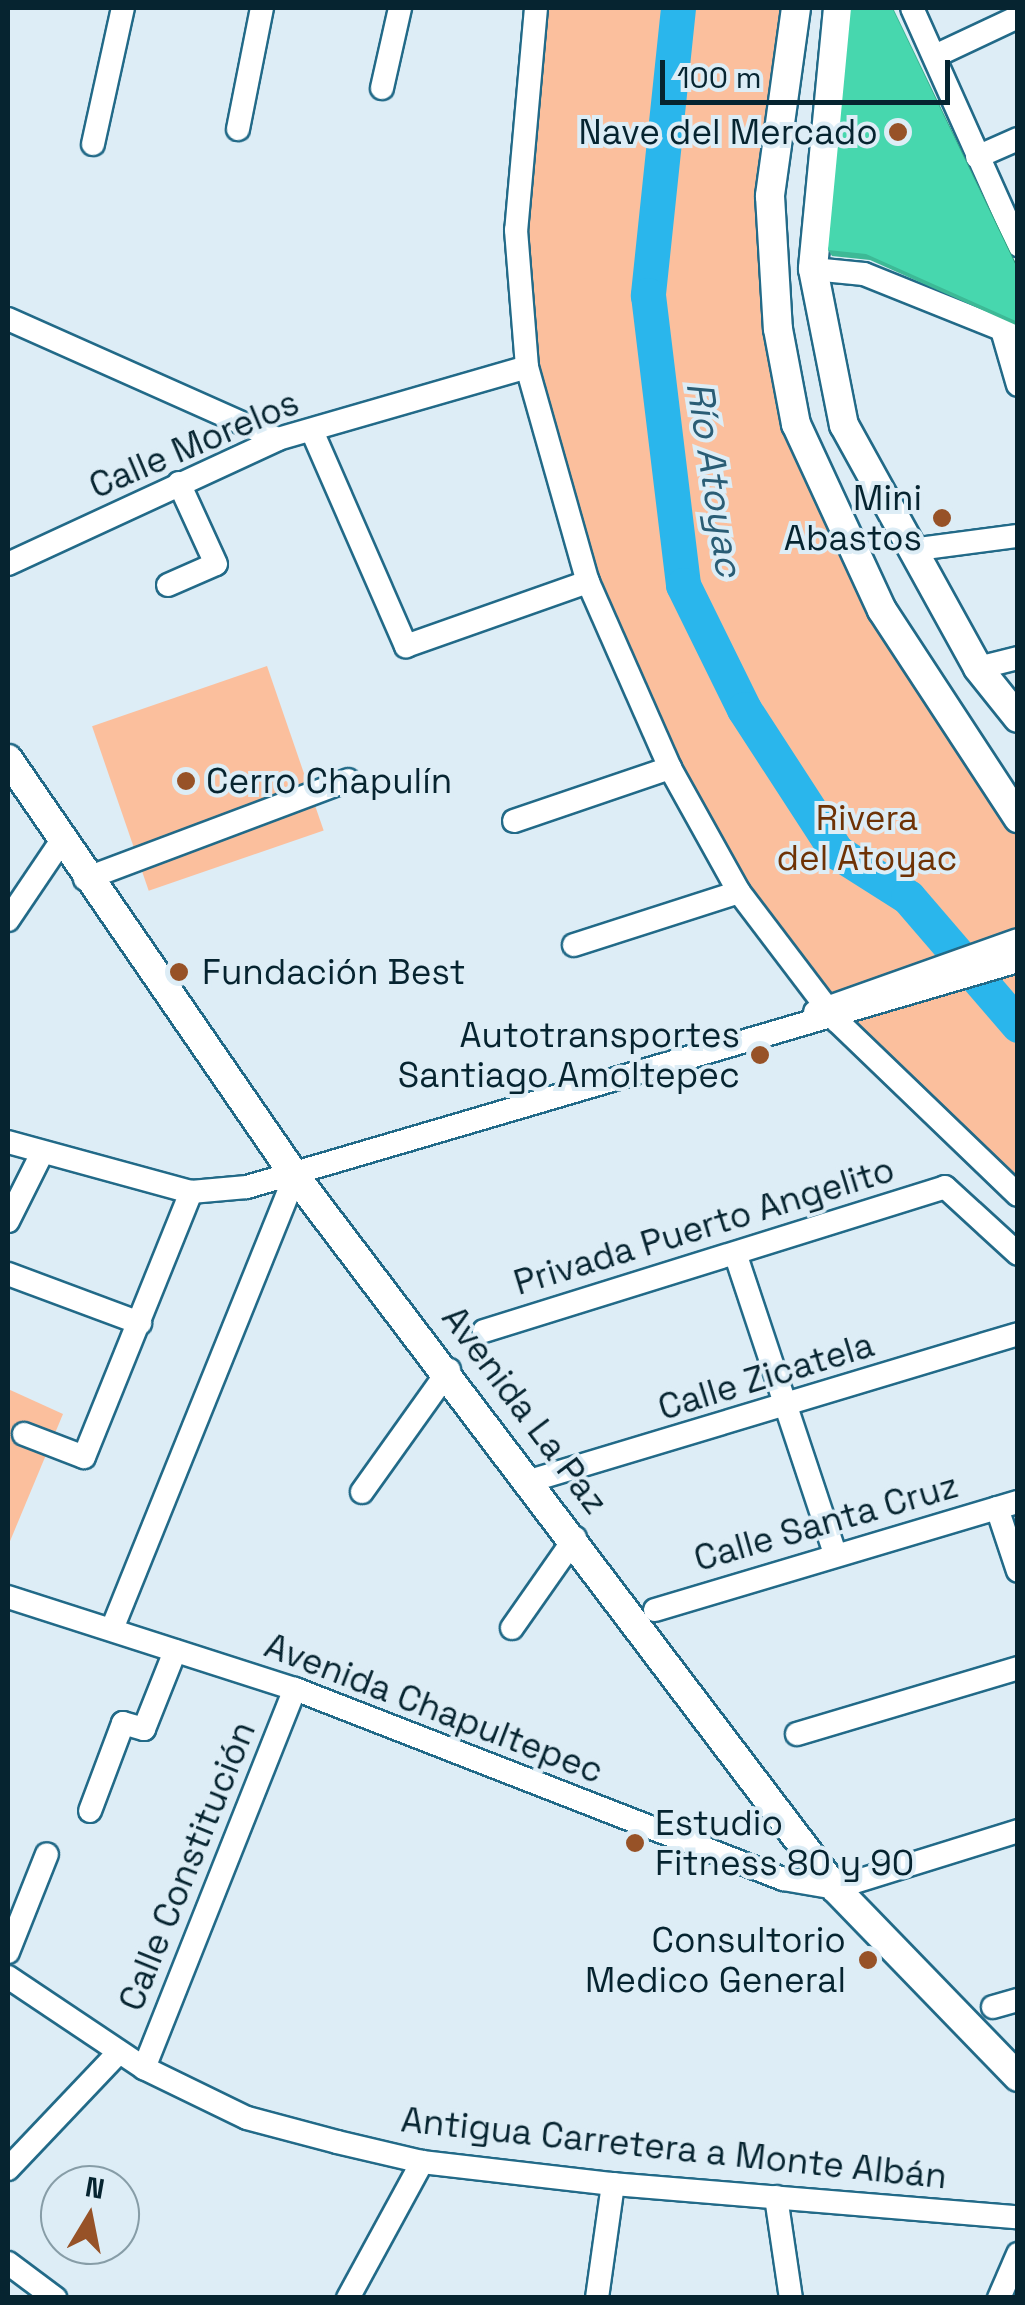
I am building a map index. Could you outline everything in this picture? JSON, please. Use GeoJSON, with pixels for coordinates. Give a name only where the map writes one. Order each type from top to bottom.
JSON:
{"type":"FeatureCollection","features":[{"type":"Feature","properties":{"kind":"main road"},"geometry":{"type":"LineString","coordinates":[[796,8],[770,196],[796,424],[882,610],[1018,818]]}},
{"type":"Feature","properties":{"kind":"main road"},"geometry":{"type":"LineString","coordinates":[[838,8],[814,269],[844,425],[978,668],[1018,718]]}},
{"type":"Feature","properties":{"kind":"main road","name":"Avenida La Paz"},"geometry":{"type":"LineString","coordinates":[[8,760],[60,843],[295,1176],[533,1480],[835,1888],[1018,2077]]}},
{"type":"Feature","properties":{"kind":"street"},"geometry":{"type":"LineString","coordinates":[[93,144],[123,8]]}},
{"type":"Feature","properties":{"kind":"street"},"geometry":{"type":"LineString","coordinates":[[238,130],[262,8]]}},
{"type":"Feature","properties":{"kind":"street"},"geometry":{"type":"LineString","coordinates":[[384,76],[400,8]]}},
{"type":"Feature","properties":{"kind":"street"},"geometry":{"type":"LineString","coordinates":[[536,8],[516,230],[527,367],[588,582],[670,768],[738,892],[823,1014],[1018,1195]]}},
{"type":"Feature","properties":{"kind":"street"},"geometry":{"type":"LineString","coordinates":[[912,8],[1018,244]]}},
{"type":"Feature","properties":{"kind":"street"},"geometry":{"type":"LineString","coordinates":[[936,56],[1018,17]]}},
{"type":"Feature","properties":{"kind":"street"},"geometry":{"type":"LineString","coordinates":[[977,156],[1018,139]]}},
{"type":"Feature","properties":{"kind":"street"},"geometry":{"type":"LineString","coordinates":[[814,269],[864,274],[1010,333],[1018,385]]}},
{"type":"Feature","properties":{"kind":"street"},"geometry":{"type":"LineString","coordinates":[[8,318],[278,439]]}},
{"type":"Feature","properties":{"kind":"street","name":"Calle Morelos"},"geometry":{"type":"LineString","coordinates":[[8,564],[278,439],[527,367]]}},
{"type":"Feature","properties":{"kind":"street"},"geometry":{"type":"LineString","coordinates":[[312,430],[406,646],[588,582]]}},
{"type":"Feature","properties":{"kind":"street"},"geometry":{"type":"LineString","coordinates":[[168,585],[216,564],[178,483]]}},
{"type":"Feature","properties":{"kind":"street"},"geometry":{"type":"LineString","coordinates":[[911,550],[1018,536]]}},
{"type":"Feature","properties":{"kind":"street"},"geometry":{"type":"LineString","coordinates":[[978,668],[1018,658]]}},
{"type":"Feature","properties":{"kind":"street"},"geometry":{"type":"LineString","coordinates":[[514,821],[670,768]]}},
{"type":"Feature","properties":{"kind":"street"},"geometry":{"type":"LineString","coordinates":[[85,879],[348,780]]}},
{"type":"Feature","properties":{"kind":"street"},"geometry":{"type":"LineString","coordinates":[[8,920],[19,881],[60,843]]}},
{"type":"Feature","properties":{"kind":"street"},"geometry":{"type":"LineString","coordinates":[[574,945],[738,892]]}},
{"type":"Feature","properties":{"kind":"street"},"geometry":{"type":"LineString","coordinates":[[864,1001],[1018,940]]}},
{"type":"Feature","properties":{"kind":"street"},"geometry":{"type":"LineString","coordinates":[[8,1142],[41,1155],[191,1192],[295,1176],[864,1001],[1018,961]]}},
{"type":"Feature","properties":{"kind":"street"},"geometry":{"type":"LineString","coordinates":[[8,1221],[41,1155]]}},
{"type":"Feature","properties":{"kind":"street"},"geometry":{"type":"LineString","coordinates":[[112,1629],[295,1176]]}},
{"type":"Feature","properties":{"kind":"street","name":"Privada Puerto Angelito"},"geometry":{"type":"LineString","coordinates":[[484,1331],[736,1256],[945,1186],[1018,1254]]}},
{"type":"Feature","properties":{"kind":"street"},"geometry":{"type":"LineString","coordinates":[[24,1434],[84,1457],[191,1192]]}},
{"type":"Feature","properties":{"kind":"street"},"geometry":{"type":"LineString","coordinates":[[736,1256],[834,1551]]}},
{"type":"Feature","properties":{"kind":"street"},"geometry":{"type":"LineString","coordinates":[[8,1274],[140,1324]]}},
{"type":"Feature","properties":{"kind":"street","name":"Calle Zicatela"},"geometry":{"type":"LineString","coordinates":[[533,1480],[787,1408],[1018,1334]]}},
{"type":"Feature","properties":{"kind":"street"},"geometry":{"type":"LineString","coordinates":[[362,1492],[449,1370]]}},
{"type":"Feature","properties":{"kind":"street"},"geometry":{"type":"LineString","coordinates":[[1007,1505],[1018,1570]]}},
{"type":"Feature","properties":{"kind":"street","name":"Calle Santa Cruz"},"geometry":{"type":"LineString","coordinates":[[655,1610],[834,1551],[1007,1505]]}},
{"type":"Feature","properties":{"kind":"street"},"geometry":{"type":"LineString","coordinates":[[512,1628],[575,1538]]}},
{"type":"Feature","properties":{"kind":"street","name":"Avenida Chapultepec"},"geometry":{"type":"LineString","coordinates":[[8,1597],[295,1690],[782,1879],[835,1888]]}},
{"type":"Feature","properties":{"kind":"street"},"geometry":{"type":"LineString","coordinates":[[90,1811],[123,1722],[144,1729],[175,1651]]}},
{"type":"Feature","properties":{"kind":"street"},"geometry":{"type":"LineString","coordinates":[[797,1734],[1018,1668]]}},
{"type":"Feature","properties":{"kind":"street","name":"Calle Constitución"},"geometry":{"type":"LineString","coordinates":[[144,2068],[295,1690]]}},
{"type":"Feature","properties":{"kind":"street"},"geometry":{"type":"LineString","coordinates":[[835,1888],[1018,1831]]}},
{"type":"Feature","properties":{"kind":"street"},"geometry":{"type":"LineString","coordinates":[[8,1952],[47,1854]]}},
{"type":"Feature","properties":{"kind":"street","name":"Antigua Carretera a Monte Albán"},"geometry":{"type":"LineString","coordinates":[[8,1977],[144,2068],[246,2118],[422,2162],[613,2184],[1018,2217]]}},
{"type":"Feature","properties":{"kind":"street"},"geometry":{"type":"LineString","coordinates":[[993,2008],[1018,2000]]}},
{"type":"Feature","properties":{"kind":"street"},"geometry":{"type":"LineString","coordinates":[[8,2169],[119,2052]]}},
{"type":"Feature","properties":{"kind":"street"},"geometry":{"type":"LineString","coordinates":[[348,2298],[422,2162]]}},
{"type":"Feature","properties":{"kind":"street"},"geometry":{"type":"LineString","coordinates":[[597,2298],[613,2184]]}},
{"type":"Feature","properties":{"kind":"street"},"geometry":{"type":"LineString","coordinates":[[776,2197],[791,2298]]}},
{"type":"Feature","properties":{"kind":"street"},"geometry":{"type":"LineString","coordinates":[[999,2298],[1018,2254]]}},
{"type":"Feature","properties":{"kind":"street"},"geometry":{"type":"LineString","coordinates":[[8,2264],[56,2298]]}},
{"type":"Feature","properties":{"kind":"green space","name":"Rivera del Atoyac"},"geometry":{"type":"Polygon","coordinates":[[[540,8],[796,8],[770,196],[796,424],[942,714],[1017,811],[1017,1194],[837,1021],[739,892],[588,582],[527,367],[521,131],[540,8]]]}},
{"type":"Feature","properties":{"kind":"green space"},"geometry":{"type":"Polygon","coordinates":[[[267,666],[324,831],[149,891],[92,726],[267,666]]]}},
{"type":"Feature","properties":{"kind":"green space"},"geometry":{"type":"Polygon","coordinates":[[[8,1389],[63,1414],[8,1546],[8,1389]]]}},
{"type":"Feature","properties":{"kind":"building","name":"Nave del Mercado"},"geometry":{"type":"Polygon","coordinates":[[[851,8],[892,8],[1018,270],[1018,322],[866,254],[828,250],[851,8]]]}},
{"type":"Feature","properties":{"kind":"waterway","name":"Río Atoyac"},"geometry":{"type":"LineString","coordinates":[[678,8],[648,295],[683,585],[744,709],[837,852],[908,897],[1018,1025]]}},
{"type":"Feature","properties":{"kind":"place","name":"Nave del Mercado"},"geometry":{"type":"Point","coordinates":[898,132]}},
{"type":"Feature","properties":{"kind":"place","name":"Mini Abastos"},"geometry":{"type":"Point","coordinates":[942,518]}},
{"type":"Feature","properties":{"kind":"place","name":"Cerro Chapulín"},"geometry":{"type":"Point","coordinates":[186,781]}},
{"type":"Feature","properties":{"kind":"place","name":"Fundación Best"},"geometry":{"type":"Point","coordinates":[179,972]}},
{"type":"Feature","properties":{"kind":"place","name":"Autotransportes Santiago Amoltepec"},"geometry":{"type":"Point","coordinates":[760,1055]}},
{"type":"Feature","properties":{"kind":"place","name":"Estudio Fitness 80 y 90"},"geometry":{"type":"Point","coordinates":[635,1843]}},
{"type":"Feature","properties":{"kind":"place","name":"Consultorio Medico General"},"geometry":{"type":"Point","coordinates":[868,1960]}}]}
